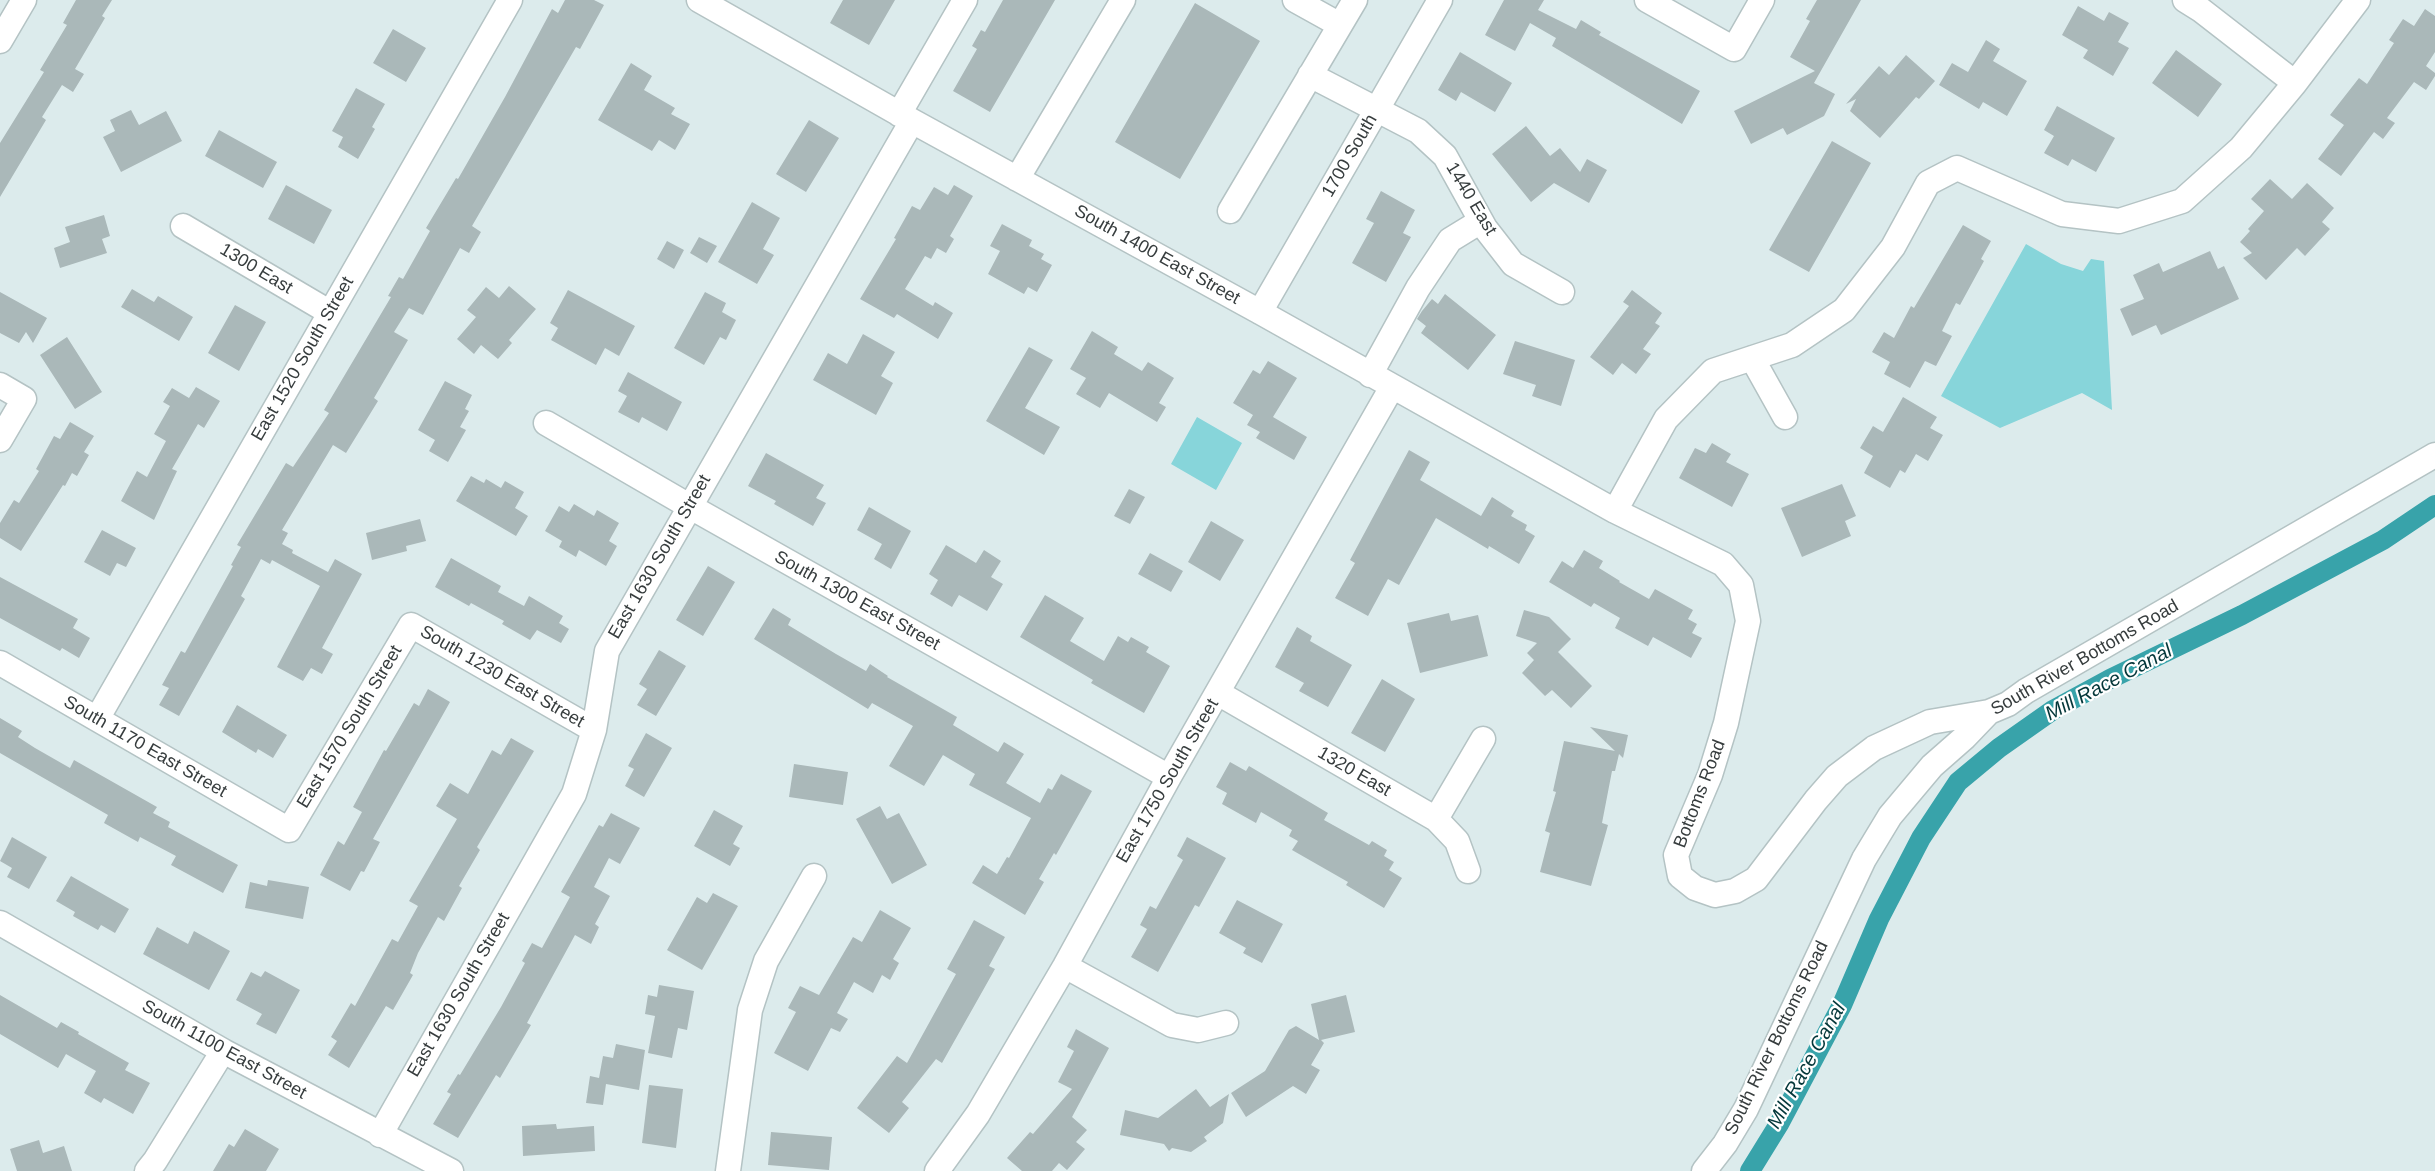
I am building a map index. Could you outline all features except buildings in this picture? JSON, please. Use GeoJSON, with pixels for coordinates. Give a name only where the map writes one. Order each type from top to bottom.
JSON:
{"type":"FeatureCollection","features":[{"type":"Feature","properties":{"kind":"street"},"geometry":{"type":"LineString","coordinates":[[0,41],[24,0]]}},
{"type":"Feature","properties":{"kind":"street","name":"East 1520 South Street"},"geometry":{"type":"LineString","coordinates":[[97,719],[510,0]]}},
{"type":"Feature","properties":{"kind":"street","name":"South 1400 East Street"},"geometry":{"type":"LineString","coordinates":[[699,0],[905,117],[1615,511]]}},
{"type":"Feature","properties":{"kind":"street","name":"East 1630 South Street"},"geometry":{"type":"LineString","coordinates":[[380,1135],[574,794],[594,730],[607,651],[905,117],[965,0]]}},
{"type":"Feature","properties":{"kind":"street"},"geometry":{"type":"LineString","coordinates":[[1017,179],[1123,0]]}},
{"type":"Feature","properties":{"kind":"street"},"geometry":{"type":"LineString","coordinates":[[1296,0],[1340,25]]}},
{"type":"Feature","properties":{"kind":"street"},"geometry":{"type":"LineString","coordinates":[[1230,211],[1355,0]]}},
{"type":"Feature","properties":{"kind":"street","name":"1700 South"},"geometry":{"type":"LineString","coordinates":[[1260,312],[1440,0]]}},
{"type":"Feature","properties":{"kind":"street"},"geometry":{"type":"LineString","coordinates":[[1647,0],[1734,49],[1762,0]]}},
{"type":"Feature","properties":{"kind":"street"},"geometry":{"type":"LineString","coordinates":[[2185,0],[2295,83]]}},
{"type":"Feature","properties":{"kind":"street"},"geometry":{"type":"LineString","coordinates":[[1615,511],[1666,419],[1713,371],[1792,345],[1844,310],[1893,247],[1928,183],[1957,168],[2062,214],[2119,221],[2182,201],[2241,148],[2295,83],[2358,0]]}},
{"type":"Feature","properties":{"kind":"street","name":"1440 East"},"geometry":{"type":"LineString","coordinates":[[1310,75],[1418,131],[1445,156],[1481,221],[1513,264],[1562,292]]}},
{"type":"Feature","properties":{"kind":"street"},"geometry":{"type":"LineString","coordinates":[[1370,375],[1418,288],[1450,240],[1481,221]]}},
{"type":"Feature","properties":{"kind":"street","name":"1300 East"},"geometry":{"type":"LineString","coordinates":[[183,226],[329,312]]}},
{"type":"Feature","properties":{"kind":"street"},"geometry":{"type":"LineString","coordinates":[[1752,358],[1785,417]]}},
{"type":"Feature","properties":{"kind":"street"},"geometry":{"type":"LineString","coordinates":[[0,385],[24,399],[0,440]]}},
{"type":"Feature","properties":{"kind":"street","name":"East 1750 South Street"},"geometry":{"type":"LineString","coordinates":[[937,1171],[978,1114],[1065,966],[1169,777],[1392,387]]}},
{"type":"Feature","properties":{"kind":"street","name":"South 1300 East Street"},"geometry":{"type":"LineString","coordinates":[[546,423],[1169,777]]}},
{"type":"Feature","properties":{"kind":"street","name":"South River Bottoms Road"},"geometry":{"type":"LineString","coordinates":[[1704,1171],[1725,1144],[1746,1109],[1864,859],[1890,816],[1932,766],[1989,712],[2008,704],[2026,691],[2435,455]]}},
{"type":"Feature","properties":{"kind":"street","name":"Bottoms Road"},"geometry":{"type":"LineString","coordinates":[[1615,511],[1723,564],[1741,585],[1748,621],[1726,723],[1710,775],[1676,855],[1680,876],[1695,888],[1715,895],[1736,891],[1756,879],[1816,800],[1837,777],[1874,748],[1930,722],[1989,712]]}},
{"type":"Feature","properties":{"kind":"street","name":"South 1230 East Street"},"geometry":{"type":"LineString","coordinates":[[411,625],[594,730]]}},
{"type":"Feature","properties":{"kind":"street","name":"East 1570 South Street"},"geometry":{"type":"LineString","coordinates":[[289,830],[411,625]]}},
{"type":"Feature","properties":{"kind":"street","name":"South 1170 East Street"},"geometry":{"type":"LineString","coordinates":[[0,663],[289,830]]}},
{"type":"Feature","properties":{"kind":"street","name":"1320 East"},"geometry":{"type":"LineString","coordinates":[[1218,693],[1436,819],[1457,841],[1468,872]]}},
{"type":"Feature","properties":{"kind":"street"},"geometry":{"type":"LineString","coordinates":[[1436,819],[1484,739]]}},
{"type":"Feature","properties":{"kind":"street"},"geometry":{"type":"LineString","coordinates":[[728,1171],[750,1010],[766,961],[814,876]]}},
{"type":"Feature","properties":{"kind":"street","name":"South 1100 East Street"},"geometry":{"type":"LineString","coordinates":[[0,923],[223,1051],[451,1171]]}},
{"type":"Feature","properties":{"kind":"street"},"geometry":{"type":"LineString","coordinates":[[1065,966],[1172,1025],[1198,1030],[1226,1023]]}},
{"type":"Feature","properties":{"kind":"street"},"geometry":{"type":"LineString","coordinates":[[147,1171],[223,1051]]}},
{"type":"Feature","properties":{"kind":"shaded area"},"geometry":{"type":"Polygon","coordinates":[[[2026,244],[2061,264],[2083,271],[2091,259],[2104,261],[2112,410],[2082,393],[2000,428],[1941,396],[2026,244]]]}},
{"type":"Feature","properties":{"kind":"shaded area"},"geometry":{"type":"Polygon","coordinates":[[[1197,417],[1242,443],[1216,490],[1171,464],[1197,417]]]}},
{"type":"Feature","properties":{"kind":"waterway","name":"Mill Race Canal"},"geometry":{"type":"LineString","coordinates":[[1750,1171],[1779,1124],[1842,1005],[1879,919],[1921,838],[1958,782],[1999,748],[2053,710],[2110,679],[2242,615],[2383,540],[2435,505]]}}]}
